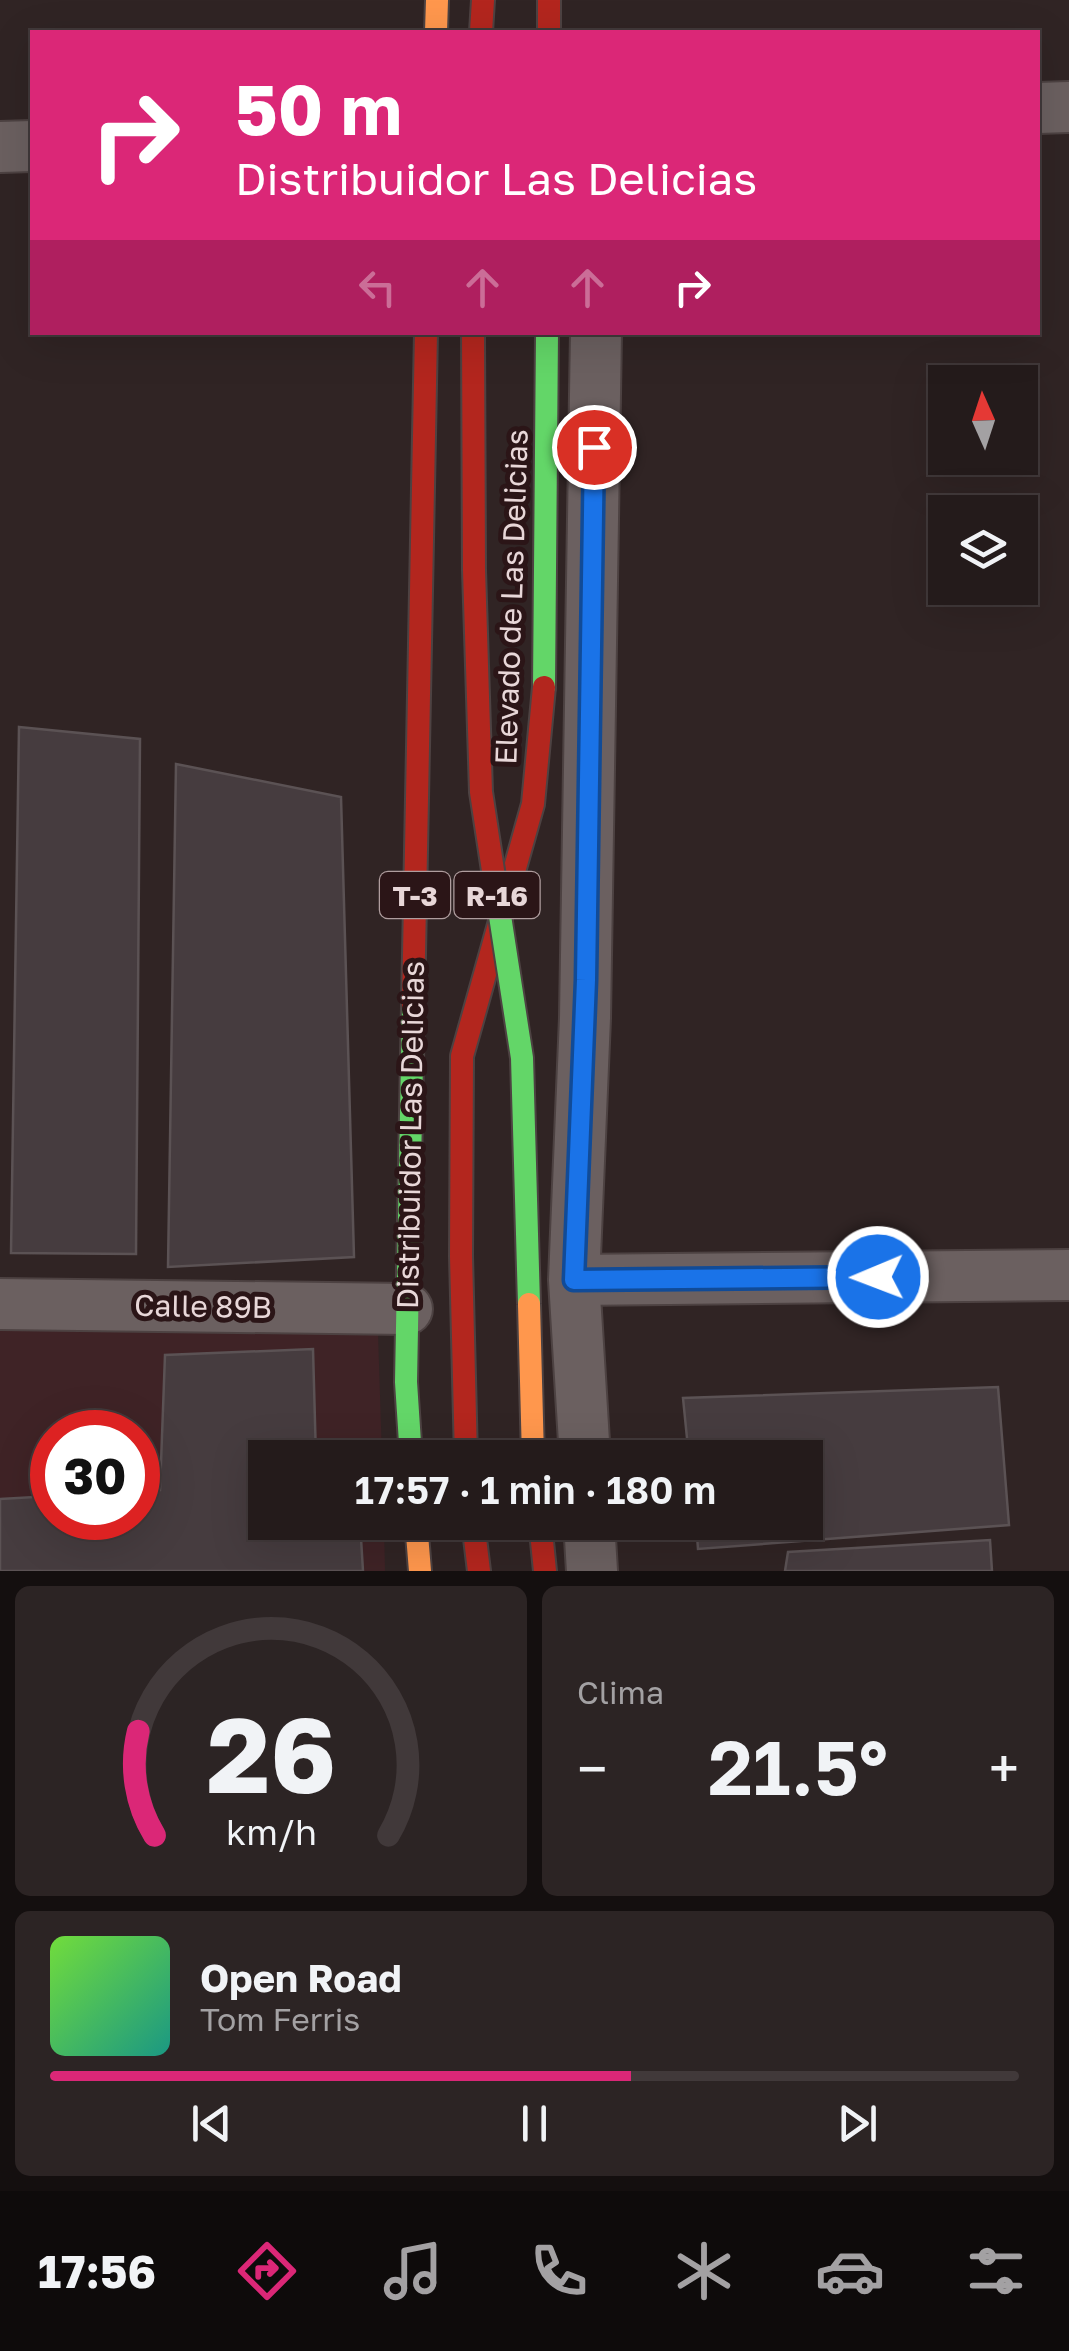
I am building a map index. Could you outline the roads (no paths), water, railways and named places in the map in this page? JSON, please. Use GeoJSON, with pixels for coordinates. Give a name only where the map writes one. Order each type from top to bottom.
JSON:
{"type":"FeatureCollection","features":[{"type":"Feature","properties":{"kind":"main road"},"geometry":{"type":"LineString","coordinates":[[436,30],[438,0]]}},
{"type":"Feature","properties":{"kind":"main road"},"geometry":{"type":"LineString","coordinates":[[482,0],[482,30]]}},
{"type":"Feature","properties":{"kind":"main road"},"geometry":{"type":"LineString","coordinates":[[549,0],[549,30]]}},
{"type":"Feature","properties":{"kind":"main road","name":"Distribuidor Las Delicias"},"geometry":{"type":"LineString","coordinates":[[410,1440],[407,1309],[426,335]]}},
{"type":"Feature","properties":{"kind":"main road","name":"Elevado de Las Delicias"},"geometry":{"type":"LineString","coordinates":[[473,335],[474,570],[481,792],[522,1058],[533,1440]]}},
{"type":"Feature","properties":{"kind":"main road","name":"Elevado de Las Delicias"},"geometry":{"type":"LineString","coordinates":[[465,1440],[460,1256],[462,1056],[532,804],[544,696],[547,335]]}},
{"type":"Feature","properties":{"kind":"main road"},"geometry":{"type":"LineString","coordinates":[[417,1540],[420,1571]]}},
{"type":"Feature","properties":{"kind":"main road"},"geometry":{"type":"LineString","coordinates":[[475,1540],[479,1571]]}},
{"type":"Feature","properties":{"kind":"main road"},"geometry":{"type":"LineString","coordinates":[[542,1540],[545,1571]]}},
{"type":"Feature","properties":{"kind":"street"},"geometry":{"type":"LineString","coordinates":[[1040,108],[1069,107]]}},
{"type":"Feature","properties":{"kind":"street"},"geometry":{"type":"LineString","coordinates":[[0,147],[30,146]]}},
{"type":"Feature","properties":{"kind":"street"},"geometry":{"type":"LineString","coordinates":[[584,1440],[574,1280],[586,980],[596,335]]}},
{"type":"Feature","properties":{"kind":"street"},"geometry":{"type":"LineString","coordinates":[[574,1280],[1069,1275]]}},
{"type":"Feature","properties":{"kind":"street","name":"Calle 89B"},"geometry":{"type":"LineString","coordinates":[[0,1304],[407,1309]]}},
{"type":"Feature","properties":{"kind":"street"},"geometry":{"type":"LineString","coordinates":[[590,1540],[592,1571]]}}]}
